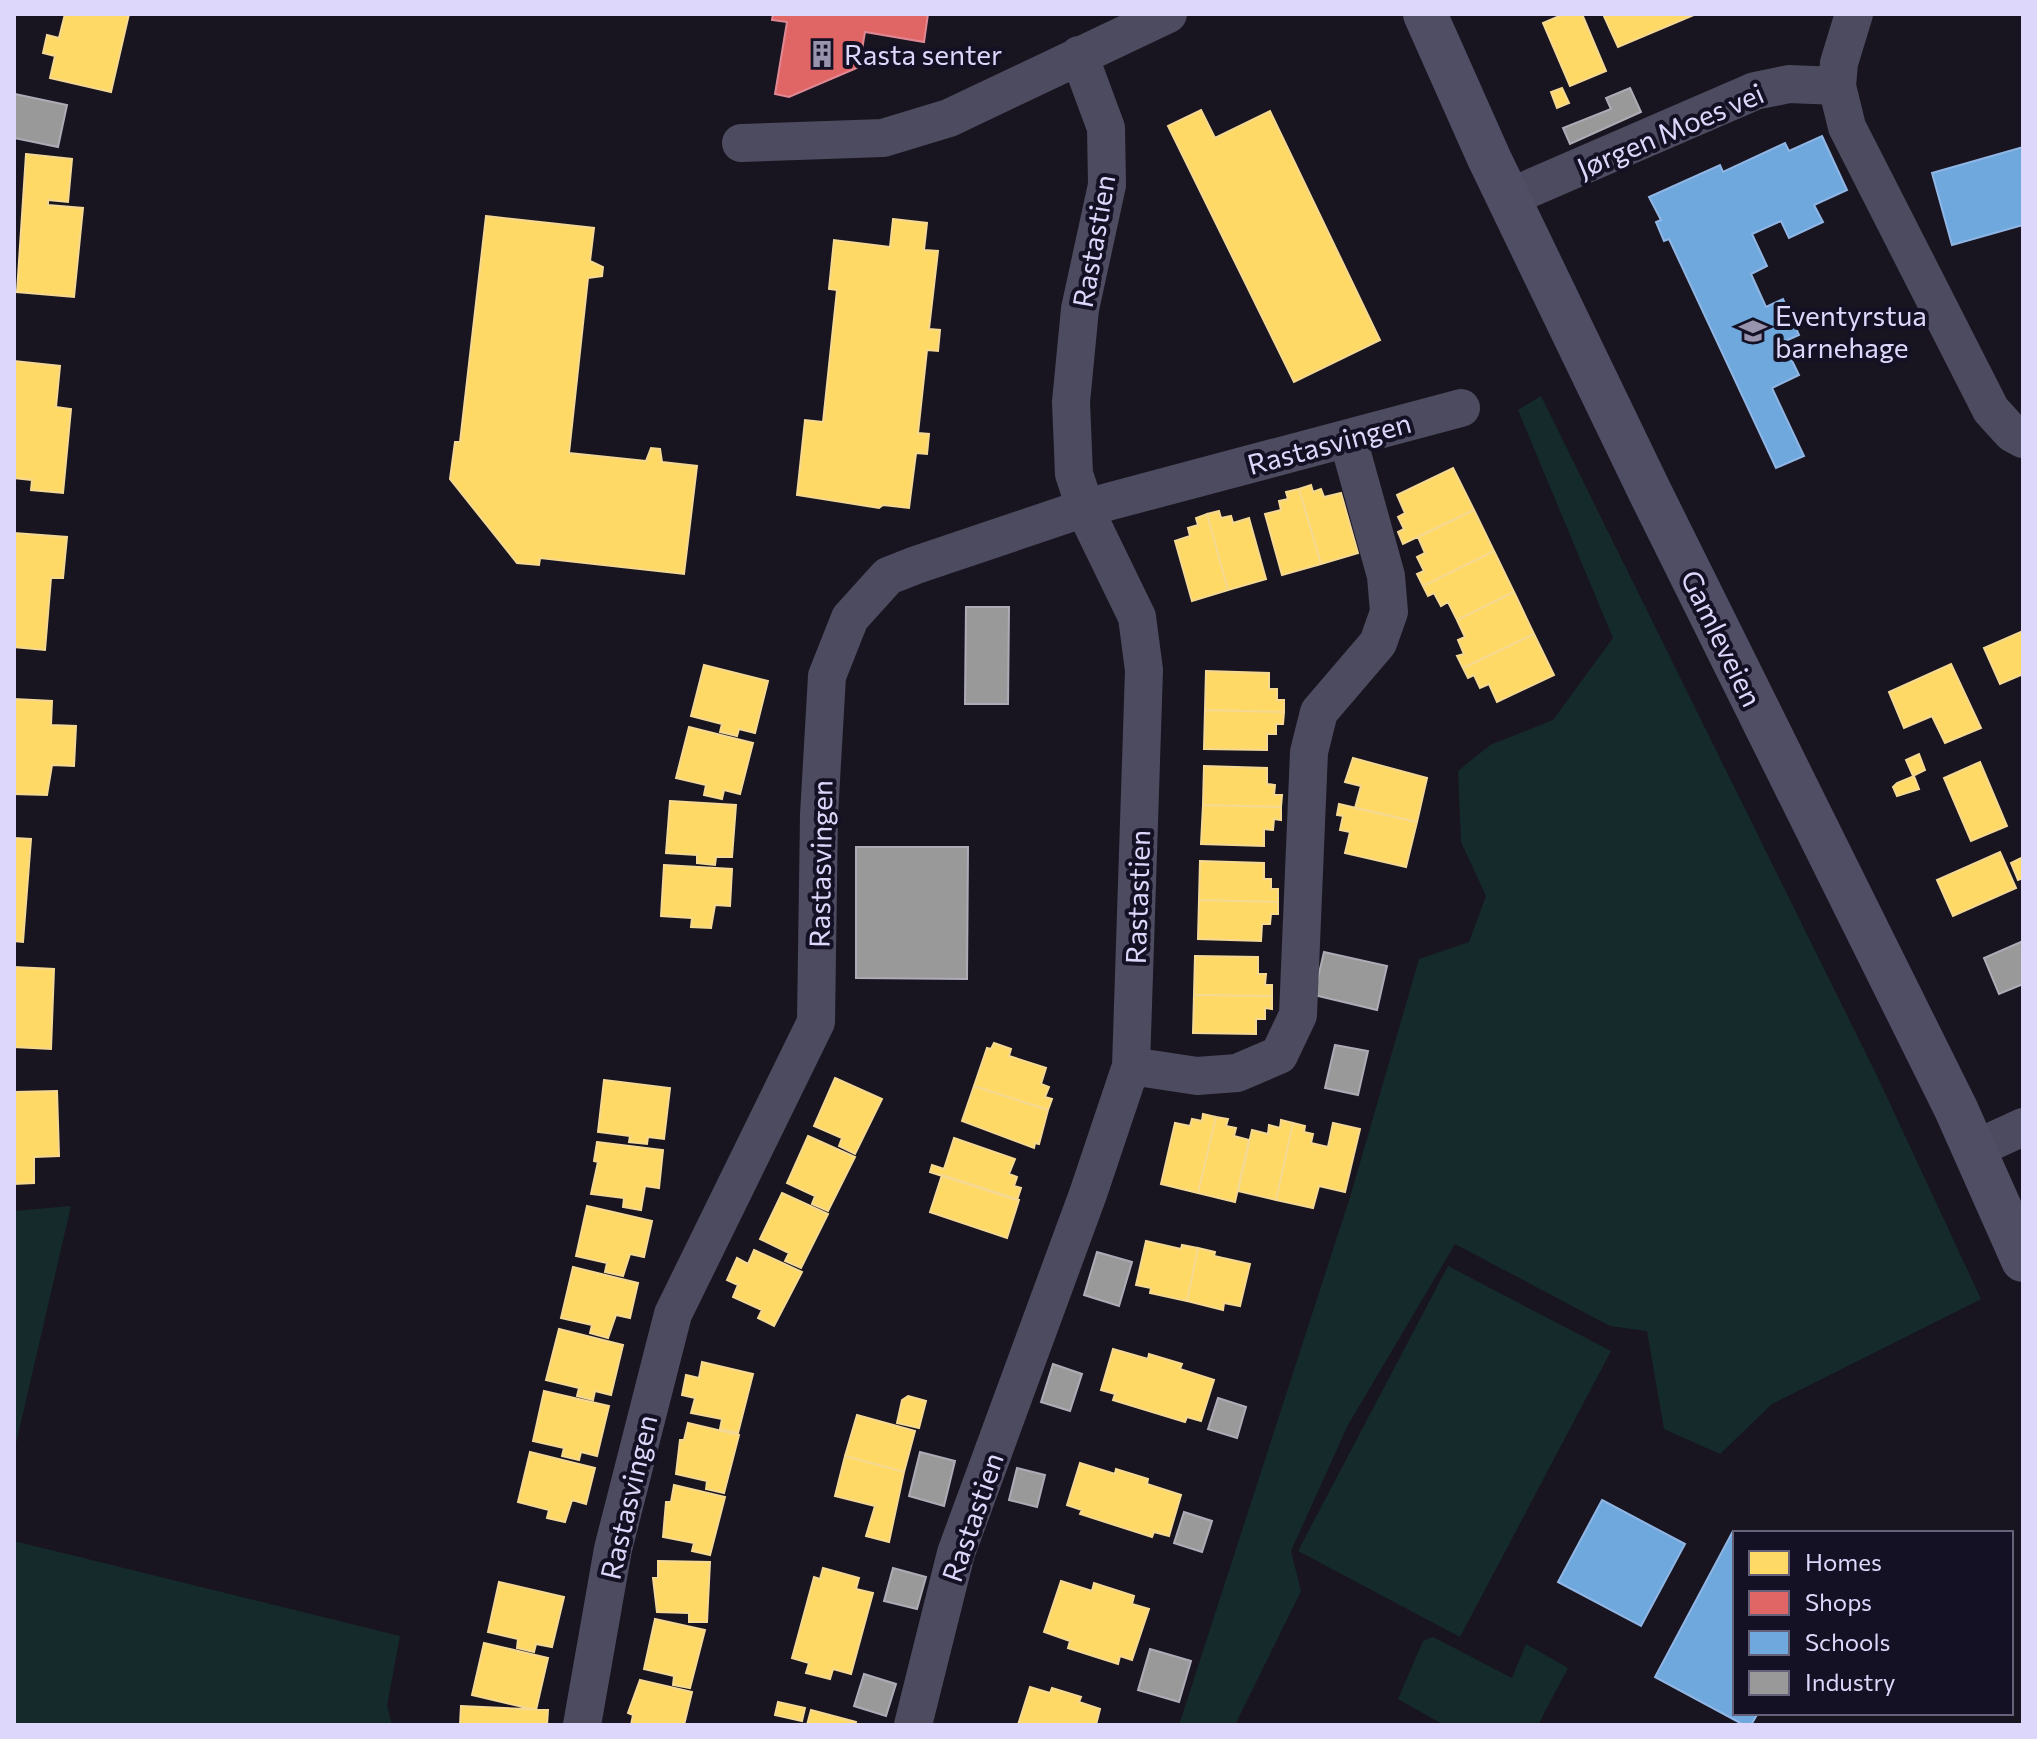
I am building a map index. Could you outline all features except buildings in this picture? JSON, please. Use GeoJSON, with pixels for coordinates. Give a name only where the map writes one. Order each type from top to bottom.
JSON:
{"type":"FeatureCollection","features":[{"type":"Feature","properties":{"kind":"main road","name":"Gamleveien"},"geometry":{"type":"LineString","coordinates":[[1425,14],[1508,198],[1975,1149],[2023,1260]]}},
{"type":"Feature","properties":{"kind":"street"},"geometry":{"type":"LineString","coordinates":[[741,143],[883,138],[949,118],[1168,14]]}},
{"type":"Feature","properties":{"kind":"street"},"geometry":{"type":"LineString","coordinates":[[1854,14],[1839,63],[1837,86],[1847,127],[1991,410],[2012,433],[2023,439]]}},
{"type":"Feature","properties":{"kind":"street","name":"Rastastien"},"geometry":{"type":"LineString","coordinates":[[913,1725],[956,1553],[1131,1066],[1144,670],[1137,617],[1085,508],[1074,474],[1071,402],[1080,309],[1107,185],[1106,128],[1079,55]]}},
{"type":"Feature","properties":{"kind":"street","name":"Jørgen Moes vei"},"geometry":{"type":"LineString","coordinates":[[1508,198],[1755,91],[1789,84],[1837,86]]}},
{"type":"Feature","properties":{"kind":"street","name":"Rastasvingen"},"geometry":{"type":"LineString","coordinates":[[582,1725],[613,1549],[673,1314],[816,1022],[819,815],[827,676],[850,618],[888,576],[1085,508],[1461,408]]}},
{"type":"Feature","properties":{"kind":"street"},"geometry":{"type":"LineString","coordinates":[[1131,1066],[1197,1076],[1237,1073],[1279,1055],[1298,1015],[1309,752],[1319,712],[1378,643],[1389,612],[1386,576],[1348,439]]}},
{"type":"Feature","properties":{"kind":"street"},"geometry":{"type":"LineString","coordinates":[[1975,1149],[2023,1127]]}},
{"type":"Feature","properties":{"kind":"green space"},"geometry":{"type":"Polygon","coordinates":[[[1541,396],[1878,1078],[1981,1299],[1772,1404],[1720,1454],[1664,1429],[1647,1331],[1610,1326],[1455,1244],[1348,1425],[1291,1551],[1301,1591],[1235,1725],[1179,1725],[1351,1194],[1419,959],[1469,942],[1486,896],[1461,842],[1458,771],[1490,745],[1553,720],[1613,638],[1518,410],[1541,396]]]}},
{"type":"Feature","properties":{"kind":"green space"},"geometry":{"type":"Polygon","coordinates":[[[71,1206],[14,1452],[14,1211],[71,1206]]]}},
{"type":"Feature","properties":{"kind":"green space"},"geometry":{"type":"Polygon","coordinates":[[[1448,1266],[1611,1351],[1460,1637],[1298,1551],[1448,1266]]]}},
{"type":"Feature","properties":{"kind":"green space"},"geometry":{"type":"Polygon","coordinates":[[[14,1541],[400,1636],[387,1706],[392,1725],[14,1725],[14,1541]]]}},
{"type":"Feature","properties":{"kind":"green space"},"geometry":{"type":"Polygon","coordinates":[[[1433,1637],[1512,1678],[1526,1644],[1568,1668],[1538,1725],[1444,1725],[1398,1699],[1423,1641],[1433,1637]]]}},
{"type":"Feature","properties":{"kind":"place","name":"Rasta senter"},"geometry":{"type":"Point","coordinates":[822,54]}},
{"type":"Feature","properties":{"kind":"place","name":"Eventyrstua barnehage"},"geometry":{"type":"Point","coordinates":[1753,331]}}]}
